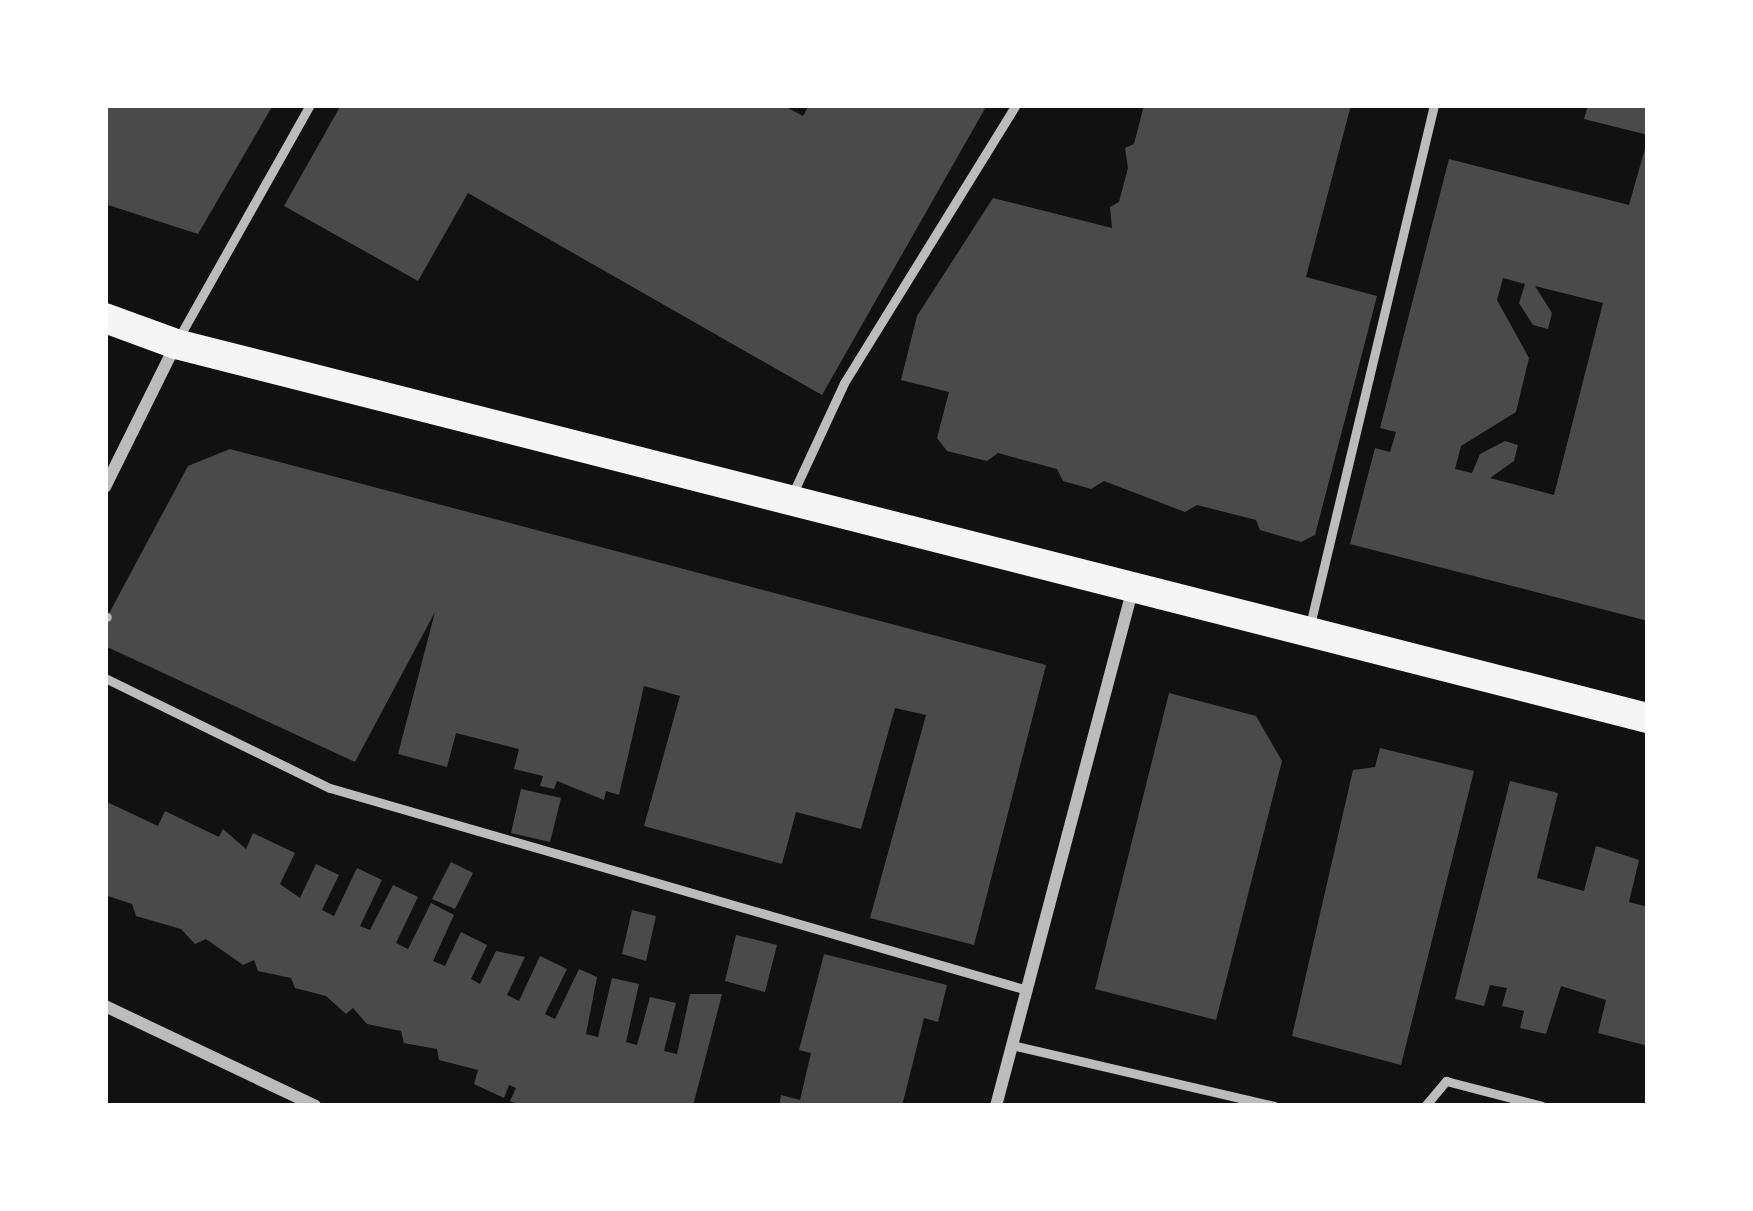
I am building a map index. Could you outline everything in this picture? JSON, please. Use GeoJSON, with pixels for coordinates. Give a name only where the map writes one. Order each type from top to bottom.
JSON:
{"type":"FeatureCollection","features":[{"type":"Feature","properties":{"kind":"main road"},"geometry":{"type":"LineString","coordinates":[[105,318],[176,344],[1648,718]]}},
{"type":"Feature","properties":{"kind":"street"},"geometry":{"type":"LineString","coordinates":[[105,487],[176,344]]}},
{"type":"Feature","properties":{"kind":"street"},"geometry":{"type":"LineString","coordinates":[[996,1106],[1133,586]]}},
{"type":"Feature","properties":{"kind":"street"},"geometry":{"type":"LineString","coordinates":[[105,1006],[316,1106]]}},
{"type":"Feature","properties":{"kind":"lane"},"geometry":{"type":"LineString","coordinates":[[176,344],[310,105]]}},
{"type":"Feature","properties":{"kind":"lane"},"geometry":{"type":"LineString","coordinates":[[791,497],[844,383],[1016,105]]}},
{"type":"Feature","properties":{"kind":"lane"},"geometry":{"type":"LineString","coordinates":[[1309,632],[1434,105]]}},
{"type":"Feature","properties":{"kind":"lane"},"geometry":{"type":"LineString","coordinates":[[105,678],[330,788],[1027,990]]}},
{"type":"Feature","properties":{"kind":"lane"},"geometry":{"type":"LineString","coordinates":[[1012,1045],[1274,1106]]}},
{"type":"Feature","properties":{"kind":"lane"},"geometry":{"type":"LineString","coordinates":[[1425,1106],[1446,1081],[1542,1106]]}},
{"type":"Feature","properties":{"kind":"building"},"geometry":{"type":"Polygon","coordinates":[[[105,105],[273,105],[198,234],[105,204],[105,105]]]}},
{"type":"Feature","properties":{"kind":"building"},"geometry":{"type":"Polygon","coordinates":[[[341,105],[782,105],[803,116],[809,105],[987,105],[822,395],[468,193],[418,281],[284,206],[341,105]]]}},
{"type":"Feature","properties":{"kind":"building"},"geometry":{"type":"Polygon","coordinates":[[[1144,105],[1351,105],[1306,277],[1377,296],[1315,535],[1301,542],[1260,530],[1256,520],[1197,505],[1185,512],[1104,481],[1091,489],[1063,481],[1057,469],[998,453],[987,461],[947,451],[937,438],[949,392],[901,380],[917,316],[993,198],[1112,228],[1110,207],[1119,202],[1128,168],[1125,148],[1134,144],[1144,105]]]}},
{"type":"Feature","properties":{"kind":"building"},"geometry":{"type":"Polygon","coordinates":[[[1588,105],[1648,105],[1648,135],[1584,119],[1588,105]]]}},
{"type":"Feature","properties":{"kind":"building"},"geometry":{"type":"Polygon","coordinates":[[[1648,138],[1648,621],[1350,544],[1375,448],[1390,452],[1396,432],[1380,428],[1449,159],[1629,205],[1648,138]],[[1503,278],[1497,300],[1529,358],[1516,412],[1461,446],[1455,469],[1472,473],[1480,454],[1505,441],[1518,445],[1514,461],[1490,478],[1554,495],[1603,303],[1535,286],[1552,313],[1548,329],[1533,325],[1519,303],[1525,284],[1503,278]]]}},
{"type":"Feature","properties":{"kind":"building"},"geometry":{"type":"Polygon","coordinates":[[[230,449],[1046,665],[974,945],[870,918],[926,715],[895,708],[861,829],[796,812],[782,864],[644,826],[680,696],[644,686],[619,795],[606,791],[604,800],[557,781],[554,789],[540,786],[543,776],[514,769],[519,749],[456,733],[447,767],[398,754],[435,612],[355,762],[105,646],[105,621],[188,466],[230,449]]]}},
{"type":"Feature","properties":{"kind":"building"},"geometry":{"type":"Polygon","coordinates":[[[1169,693],[1256,716],[1282,761],[1216,1020],[1095,989],[1169,693]]]}},
{"type":"Feature","properties":{"kind":"building"},"geometry":{"type":"Polygon","coordinates":[[[1380,748],[1474,771],[1401,1065],[1292,1036],[1353,770],[1375,767],[1380,748]]]}},
{"type":"Feature","properties":{"kind":"building"},"geometry":{"type":"Polygon","coordinates":[[[1510,781],[1558,793],[1537,878],[1584,891],[1596,846],[1639,860],[1629,902],[1648,907],[1648,1046],[1598,1033],[1606,1000],[1561,986],[1546,1034],[1520,1028],[1524,1011],[1502,1006],[1507,988],[1490,985],[1484,1006],[1455,999],[1510,781]]]}},
{"type":"Feature","properties":{"kind":"building"},"geometry":{"type":"Polygon","coordinates":[[[521,789],[561,798],[550,842],[511,833],[521,789]]]}},
{"type":"Feature","properties":{"kind":"building"},"geometry":{"type":"Polygon","coordinates":[[[105,801],[158,826],[165,811],[219,837],[223,829],[246,849],[253,833],[295,853],[280,884],[300,898],[316,864],[339,875],[322,910],[334,916],[357,868],[382,880],[360,926],[370,930],[393,885],[418,897],[396,943],[408,949],[431,903],[454,915],[433,961],[445,966],[461,932],[487,945],[471,979],[480,984],[496,951],[525,957],[507,995],[519,1001],[540,956],[567,969],[545,1014],[555,1019],[579,969],[597,977],[586,1034],[598,1037],[612,978],[639,984],[626,1042],[637,1045],[650,997],[676,1003],[664,1051],[677,1054],[690,994],[722,994],[693,1106],[521,1106],[510,1101],[516,1088],[509,1085],[504,1098],[474,1084],[478,1070],[439,1060],[437,1049],[404,1043],[401,1031],[367,1024],[353,1008],[346,1014],[326,996],[295,988],[291,978],[258,971],[254,960],[243,965],[206,939],[195,944],[181,929],[136,916],[132,904],[105,895],[105,801]]]}},
{"type":"Feature","properties":{"kind":"building"},"geometry":{"type":"Polygon","coordinates":[[[451,862],[473,873],[455,909],[432,899],[451,862]]]}},
{"type":"Feature","properties":{"kind":"building"},"geometry":{"type":"Polygon","coordinates":[[[632,910],[656,916],[646,961],[622,954],[632,910]]]}},
{"type":"Feature","properties":{"kind":"building"},"geometry":{"type":"Polygon","coordinates":[[[736,935],[777,945],[765,992],[725,981],[736,935]]]}},
{"type":"Feature","properties":{"kind":"building"},"geometry":{"type":"Polygon","coordinates":[[[824,954],[947,985],[938,1022],[924,1018],[902,1106],[779,1106],[781,1095],[800,1100],[811,1053],[799,1050],[824,954]]]}}]}
